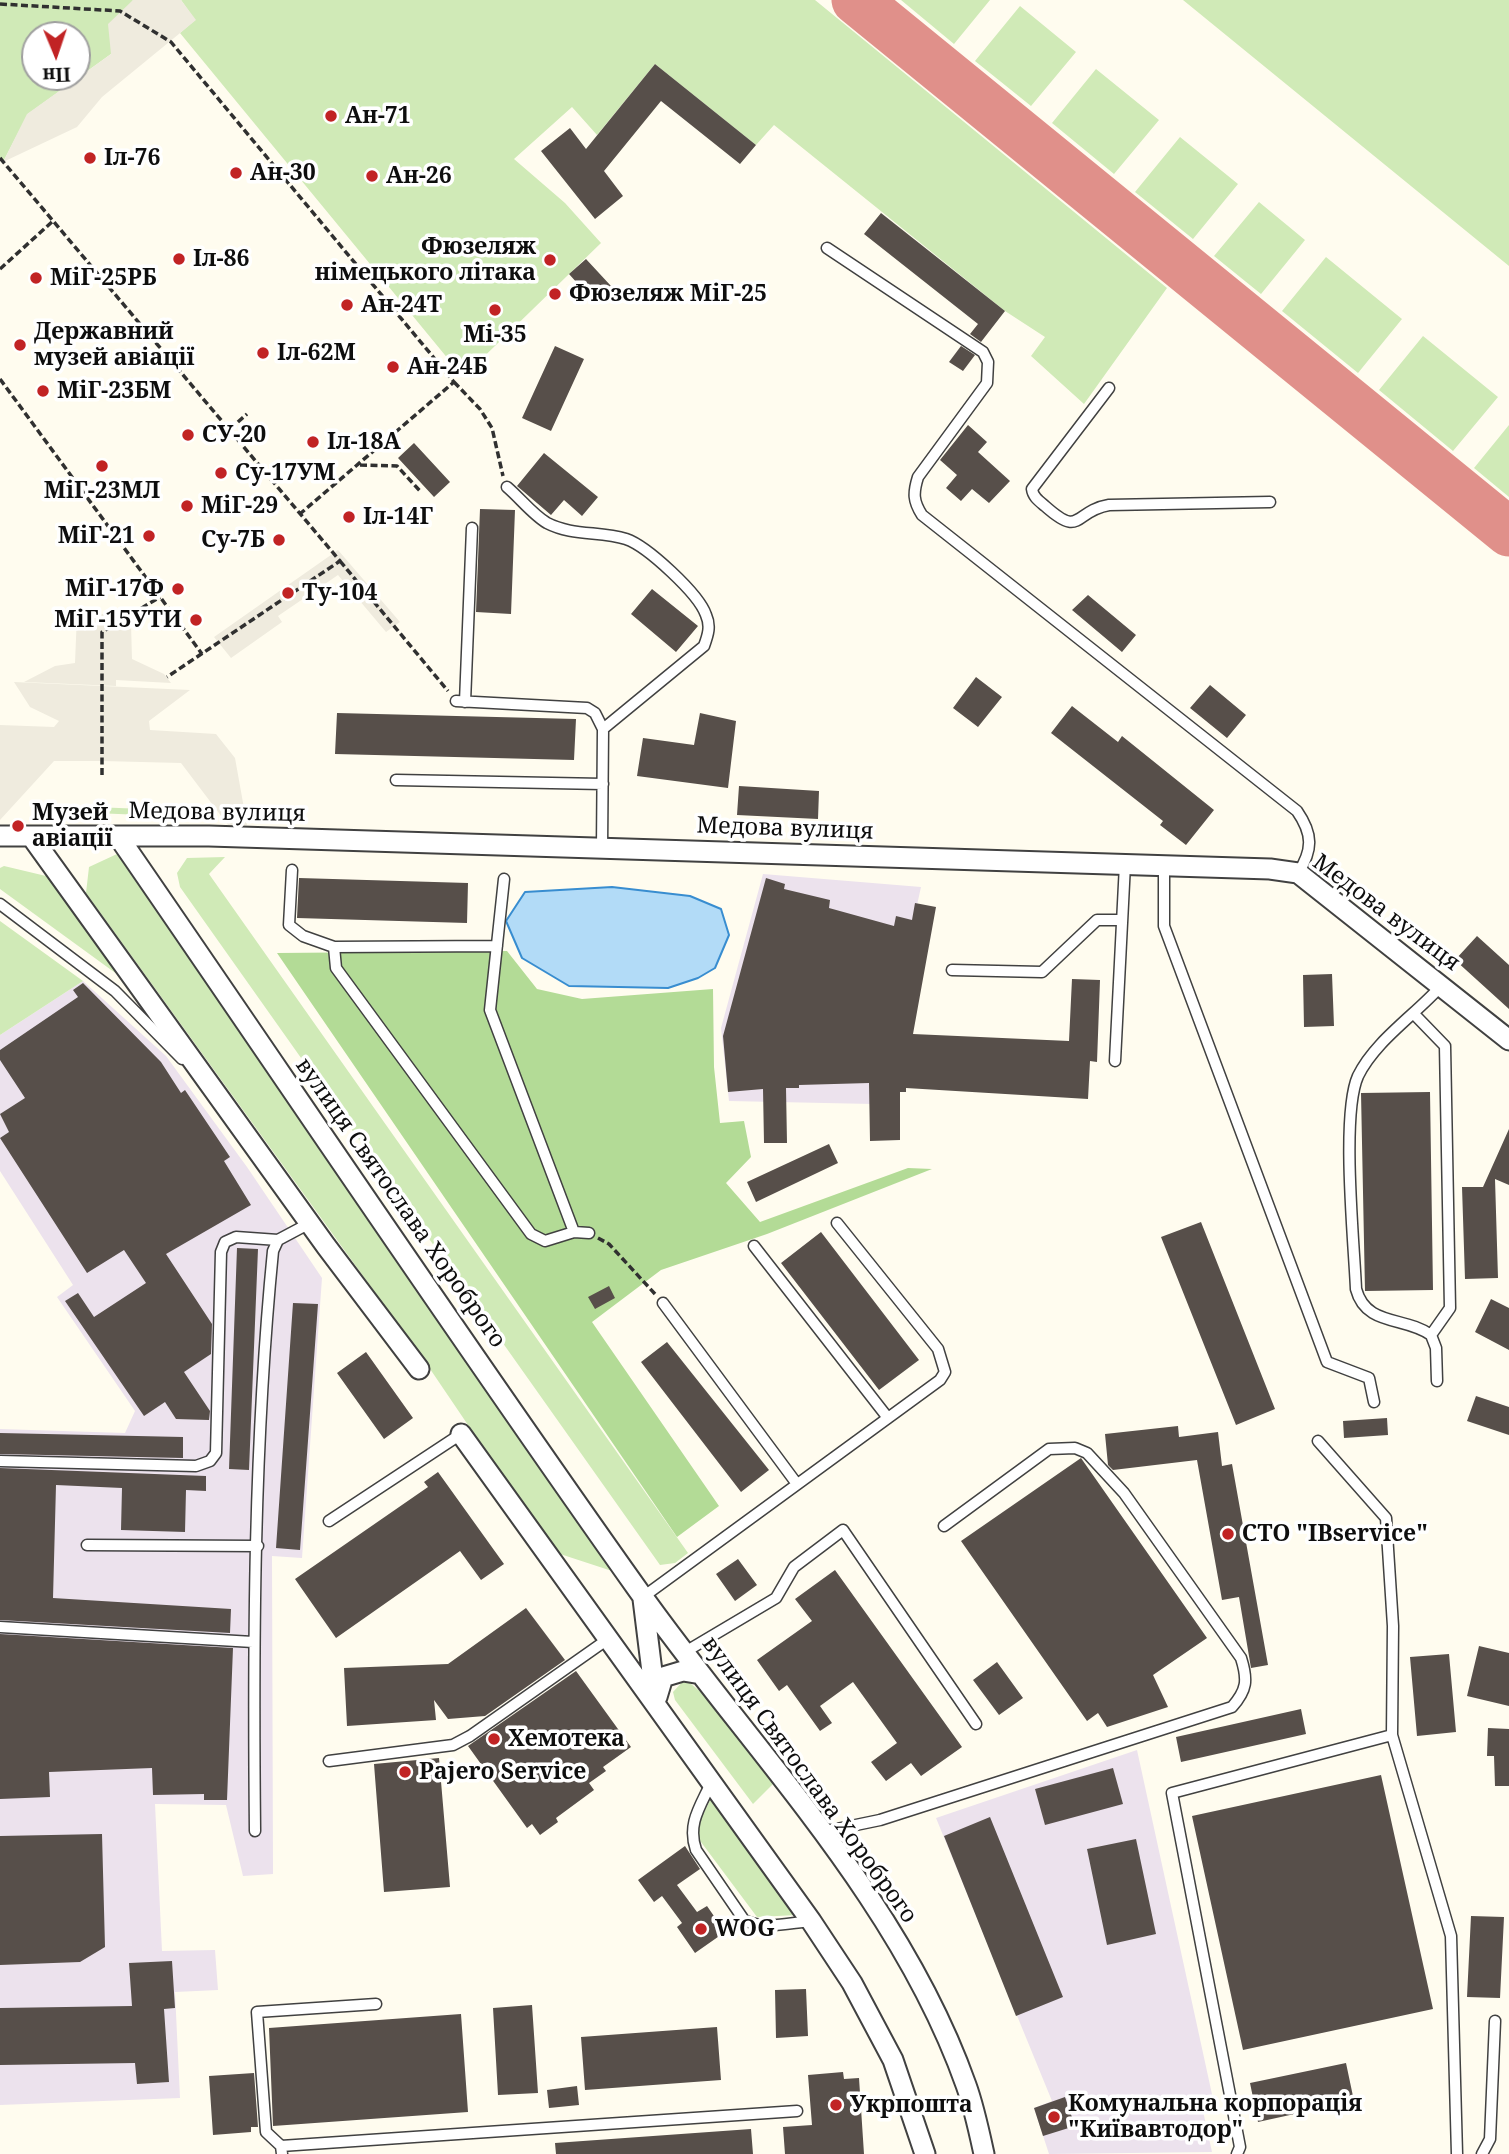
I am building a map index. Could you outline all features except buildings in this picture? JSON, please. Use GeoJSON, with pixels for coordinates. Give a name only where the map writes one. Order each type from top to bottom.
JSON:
{"type":"FeatureCollection","features":[{"type":"Feature","properties":{"kind":"street","name":"Медова вулиця"},"geometry":{"type":"LineString","coordinates":[[0,835],[603,848],[1270,869],[1298,873],[1509,1040]]}},
{"type":"Feature","properties":{"kind":"street"},"geometry":{"type":"LineString","coordinates":[[31,836],[310,1223],[419,1369]]}},
{"type":"Feature","properties":{"kind":"street","name":"вулиця Святослава Хороброго"},"geometry":{"type":"LineString","coordinates":[[118,836],[643,1597],[876,1906],[907,1957],[932,2006],[967,2086],[985,2154]]}},
{"type":"Feature","properties":{"kind":"street","name":"вулиця Святослава Хороброго"},"geometry":{"type":"LineString","coordinates":[[461,1434],[811,1921],[852,1983],[893,2060],[925,2154]]}},
{"type":"Feature","properties":{"kind":"street","name":"вулиця Святослава Хороброго"},"geometry":{"type":"LineString","coordinates":[[643,1597],[657,1709]]}},
{"type":"Feature","properties":{"kind":"street"},"geometry":{"type":"LineString","coordinates":[[657,1709],[657,1692],[663,1677],[683,1671],[701,1674]]}},
{"type":"Feature","properties":{"kind":"lane"},"geometry":{"type":"LineString","coordinates":[[827,248],[983,352],[988,362],[987,383],[918,477],[914,491],[915,503],[922,515],[1297,811],[1309,832],[1311,845],[1298,873]]}},
{"type":"Feature","properties":{"kind":"lane"},"geometry":{"type":"LineString","coordinates":[[1109,388],[1032,489],[1033,496],[1062,522],[1074,522],[1099,506],[1109,505],[1270,502]]}},
{"type":"Feature","properties":{"kind":"lane"},"geometry":{"type":"LineString","coordinates":[[507,487],[545,522],[566,531],[629,540],[647,551],[701,603],[708,618],[709,633],[704,646],[603,729]]}},
{"type":"Feature","properties":{"kind":"lane"},"geometry":{"type":"LineString","coordinates":[[472,528],[461,702],[587,708],[595,713],[603,729],[603,848]]}},
{"type":"Feature","properties":{"kind":"lane"},"geometry":{"type":"LineString","coordinates":[[396,780],[603,784]]}},
{"type":"Feature","properties":{"kind":"lane"},"geometry":{"type":"LineString","coordinates":[[1115,1061],[1125,864]]}},
{"type":"Feature","properties":{"kind":"lane"},"geometry":{"type":"LineString","coordinates":[[1164,866],[1164,926],[1327,1362],[1369,1378],[1374,1402]]}},
{"type":"Feature","properties":{"kind":"lane"},"geometry":{"type":"LineString","coordinates":[[292,870],[289,925],[303,936],[334,947],[497,946]]}},
{"type":"Feature","properties":{"kind":"lane"},"geometry":{"type":"LineString","coordinates":[[504,879],[490,1010],[574,1232]]}},
{"type":"Feature","properties":{"kind":"lane"},"geometry":{"type":"LineString","coordinates":[[0,904],[115,991],[209,1082]]}},
{"type":"Feature","properties":{"kind":"lane"},"geometry":{"type":"LineString","coordinates":[[952,970],[1042,972],[1097,920],[1122,920]]}},
{"type":"Feature","properties":{"kind":"lane"},"geometry":{"type":"LineString","coordinates":[[334,947],[336,968],[531,1234],[545,1241],[574,1232],[589,1233]]}},
{"type":"Feature","properties":{"kind":"lane"},"geometry":{"type":"LineString","coordinates":[[1437,1381],[1436,1348],[1431,1335],[1369,1312],[1359,1302],[1356,1289],[1353,1094],[1371,1055],[1441,986]]}},
{"type":"Feature","properties":{"kind":"lane"},"geometry":{"type":"LineString","coordinates":[[1414,1014],[1445,1046],[1450,1308],[1431,1335]]}},
{"type":"Feature","properties":{"kind":"lane"},"geometry":{"type":"LineString","coordinates":[[0,1461],[196,1466],[210,1461],[216,1452],[221,1252],[225,1242],[236,1237],[278,1240],[310,1223]]}},
{"type":"Feature","properties":{"kind":"lane"},"geometry":{"type":"LineString","coordinates":[[643,1597],[940,1380],[945,1373],[943,1359],[837,1223]]}},
{"type":"Feature","properties":{"kind":"lane"},"geometry":{"type":"LineString","coordinates":[[255,1832],[253,1642],[265,1328],[273,1251],[278,1240]]}},
{"type":"Feature","properties":{"kind":"lane"},"geometry":{"type":"LineString","coordinates":[[754,1246],[888,1418]]}},
{"type":"Feature","properties":{"kind":"lane"},"geometry":{"type":"LineString","coordinates":[[663,1303],[797,1484]]}},
{"type":"Feature","properties":{"kind":"lane"},"geometry":{"type":"LineString","coordinates":[[329,1521],[461,1434]]}},
{"type":"Feature","properties":{"kind":"lane"},"geometry":{"type":"LineString","coordinates":[[1318,1441],[1386,1518],[1393,1626],[1392,1735],[1451,1936],[1457,2154]]}},
{"type":"Feature","properties":{"kind":"lane"},"geometry":{"type":"LineString","coordinates":[[822,1832],[880,1819],[1232,1707],[1244,1694],[1247,1677],[1241,1658],[1124,1493],[1087,1453],[1075,1448],[1049,1449],[944,1526]]}},
{"type":"Feature","properties":{"kind":"lane"},"geometry":{"type":"LineString","coordinates":[[685,1653],[776,1598],[794,1567],[843,1530],[976,1724]]}},
{"type":"Feature","properties":{"kind":"lane"},"geometry":{"type":"LineString","coordinates":[[87,1545],[258,1546]]}},
{"type":"Feature","properties":{"kind":"lane"},"geometry":{"type":"LineString","coordinates":[[0,1627],[253,1642]]}},
{"type":"Feature","properties":{"kind":"lane"},"geometry":{"type":"LineString","coordinates":[[329,1761],[453,1745],[470,1736],[608,1639]]}},
{"type":"Feature","properties":{"kind":"lane"},"geometry":{"type":"LineString","coordinates":[[1237,2154],[1240,2147],[1172,1793],[1392,1735]]}},
{"type":"Feature","properties":{"kind":"lane"},"geometry":{"type":"LineString","coordinates":[[711,1783],[692,1822],[691,1838],[695,1850],[744,1920],[756,1926],[811,1921]]}},
{"type":"Feature","properties":{"kind":"lane"},"geometry":{"type":"LineString","coordinates":[[376,2004],[257,2011],[266,2132],[282,2150],[797,2111]]}},
{"type":"Feature","properties":{"kind":"lane"},"geometry":{"type":"LineString","coordinates":[[1482,2154],[1490,2139],[1495,2021]]}},
{"type":"Feature","properties":{"kind":"path"},"geometry":{"type":"LineString","coordinates":[[0,4],[120,11],[171,42],[454,382],[480,409],[492,428],[500,470],[507,487]]}},
{"type":"Feature","properties":{"kind":"path"},"geometry":{"type":"LineString","coordinates":[[0,158],[461,702]]}},
{"type":"Feature","properties":{"kind":"path"},"geometry":{"type":"LineString","coordinates":[[0,269],[53,221]]}},
{"type":"Feature","properties":{"kind":"path"},"geometry":{"type":"LineString","coordinates":[[0,379],[202,654]]}},
{"type":"Feature","properties":{"kind":"path"},"geometry":{"type":"LineString","coordinates":[[301,513],[454,382]]}},
{"type":"Feature","properties":{"kind":"path"},"geometry":{"type":"LineString","coordinates":[[230,429],[247,414]]}},
{"type":"Feature","properties":{"kind":"path"},"geometry":{"type":"LineString","coordinates":[[358,465],[397,466],[420,491]]}},
{"type":"Feature","properties":{"kind":"path"},"geometry":{"type":"LineString","coordinates":[[167,677],[340,561]]}},
{"type":"Feature","properties":{"kind":"path"},"geometry":{"type":"LineString","coordinates":[[102,775],[102,632],[160,597]]}},
{"type":"Feature","properties":{"kind":"path"},"geometry":{"type":"LineString","coordinates":[[589,1233],[609,1244],[663,1303]]}},
{"type":"Feature","properties":{"kind":"shaded area"},"geometry":{"type":"Polygon","coordinates":[[[133,0],[181,0],[196,20],[102,97],[77,127],[3,162],[27,114],[59,91],[91,91],[91,68],[111,54],[108,24],[133,0]]]}},
{"type":"Feature","properties":{"kind":"shaded area"},"geometry":{"type":"Polygon","coordinates":[[[338,550],[400,622],[386,632],[338,575],[278,616],[282,622],[231,658],[214,637],[338,550]]]}},
{"type":"Feature","properties":{"kind":"shaded area"},"geometry":{"type":"Polygon","coordinates":[[[77,614],[122,614],[131,624],[132,659],[164,674],[171,683],[116,680],[116,686],[24,682],[55,666],[75,663],[77,614]]]}},
{"type":"Feature","properties":{"kind":"shaded area"},"geometry":{"type":"Polygon","coordinates":[[[14,682],[190,690],[149,721],[150,730],[216,734],[235,758],[247,825],[228,825],[181,763],[102,761],[54,761],[0,820],[0,725],[54,727],[59,721],[30,707],[14,682]]]}},
{"type":"Feature","properties":{"kind":"shaded area"},"geometry":{"type":"Polygon","coordinates":[[[763,874],[921,887],[873,1104],[729,1101],[721,1028],[763,874]]]}},
{"type":"Feature","properties":{"kind":"shaded area"},"geometry":{"type":"Polygon","coordinates":[[[83,981],[166,1056],[247,1167],[322,1278],[302,1558],[272,1556],[273,1874],[243,1876],[226,1805],[155,1804],[162,1951],[215,1950],[218,1990],[175,1992],[180,2098],[0,2105],[0,1429],[125,1433],[135,1411],[57,1297],[73,1285],[0,1171],[0,1035],[83,981]]]}},
{"type":"Feature","properties":{"kind":"shaded area"},"geometry":{"type":"Polygon","coordinates":[[[1137,1750],[1215,2108],[1203,2111],[1212,2152],[1049,2154],[1034,2108],[1052,2101],[936,1818],[1137,1750]]]}},
{"type":"Feature","properties":{"kind":"green space"},"geometry":{"type":"Polygon","coordinates":[[[0,0],[133,0],[111,54],[91,68],[91,21],[21,21],[21,91],[60,91],[28,114],[3,162],[0,158],[0,0]]]}},
{"type":"Feature","properties":{"kind":"green space"},"geometry":{"type":"Polygon","coordinates":[[[181,0],[815,0],[1167,288],[1084,404],[1031,356],[1045,337],[1005,311],[774,125],[756,145],[655,64],[597,135],[572,107],[514,159],[565,203],[601,243],[463,377],[180,33],[195,20],[181,0]]]}},
{"type":"Feature","properties":{"kind":"green space"},"geometry":{"type":"Polygon","coordinates":[[[901,0],[990,0],[954,44],[901,0]]]}},
{"type":"Feature","properties":{"kind":"green space"},"geometry":{"type":"Polygon","coordinates":[[[1183,0],[1509,0],[1509,266],[1183,0]]]}},
{"type":"Feature","properties":{"kind":"green space"},"geometry":{"type":"Polygon","coordinates":[[[1020,6],[1076,52],[1031,106],[975,61],[1020,6]]]}},
{"type":"Feature","properties":{"kind":"green space"},"geometry":{"type":"Polygon","coordinates":[[[1096,69],[1159,120],[1114,174],[1052,123],[1096,69]]]}},
{"type":"Feature","properties":{"kind":"green space"},"geometry":{"type":"Polygon","coordinates":[[[1180,137],[1238,184],[1193,239],[1135,192],[1180,137]]]}},
{"type":"Feature","properties":{"kind":"green space"},"geometry":{"type":"Polygon","coordinates":[[[1259,202],[1305,240],[1261,294],[1214,256],[1259,202]]]}},
{"type":"Feature","properties":{"kind":"green space"},"geometry":{"type":"Polygon","coordinates":[[[1326,257],[1402,319],[1358,373],[1282,311],[1326,257]]]}},
{"type":"Feature","properties":{"kind":"green space"},"geometry":{"type":"Polygon","coordinates":[[[1423,336],[1498,397],[1453,451],[1379,390],[1423,336]]]}},
{"type":"Feature","properties":{"kind":"green space"},"geometry":{"type":"Polygon","coordinates":[[[1509,425],[1509,497],[1474,468],[1509,425]]]}},
{"type":"Feature","properties":{"kind":"green space"},"geometry":{"type":"Polygon","coordinates":[[[70,806],[168,810],[167,816],[70,812],[70,806]]]}},
{"type":"Feature","properties":{"kind":"green space"},"geometry":{"type":"Polygon","coordinates":[[[117,854],[612,1571],[554,1552],[426,1363],[86,893],[89,867],[117,854]]]}},
{"type":"Feature","properties":{"kind":"green space"},"geometry":{"type":"Polygon","coordinates":[[[225,857],[209,874],[688,1553],[675,1563],[660,1565],[180,887],[177,873],[187,858],[225,857]]]}},
{"type":"Feature","properties":{"kind":"green space"},"geometry":{"type":"Polygon","coordinates":[[[4,866],[46,876],[65,888],[125,980],[0,889],[0,868],[4,866]]]}},
{"type":"Feature","properties":{"kind":"green space"},"geometry":{"type":"Polygon","coordinates":[[[0,921],[83,981],[0,1035],[0,921]]]}},
{"type":"Feature","properties":{"kind":"green space"},"geometry":{"type":"Polygon","coordinates":[[[507,951],[537,989],[582,999],[713,989],[714,1067],[720,1123],[744,1121],[751,1157],[726,1183],[760,1222],[908,1168],[932,1169],[767,1234],[661,1270],[592,1322],[719,1506],[677,1537],[277,953],[507,951]]]}},
{"type":"Feature","properties":{"kind":"green space"},"geometry":{"type":"Polygon","coordinates":[[[685,1679],[718,1706],[775,1782],[753,1804],[675,1700],[673,1692],[685,1679]]]}},
{"type":"Feature","properties":{"kind":"green space"},"geometry":{"type":"Polygon","coordinates":[[[712,1796],[797,1915],[757,1917],[698,1838],[700,1821],[712,1796]]]}},
{"type":"Feature","properties":{"kind":"water"},"geometry":{"type":"Polygon","coordinates":[[[612,887],[690,896],[721,909],[729,935],[715,968],[698,978],[668,988],[569,986],[522,958],[506,921],[525,892],[612,887]]]}},
{"type":"Feature","properties":{"kind":"taxiway"},"geometry":{"type":"LineString","coordinates":[[856,0],[1509,532]]}},
{"type":"Feature","properties":{"kind":"place","name":"Ан-71"},"geometry":{"type":"Point","coordinates":[331,116]}},
{"type":"Feature","properties":{"kind":"place","name":"Іл-76"},"geometry":{"type":"Point","coordinates":[90,158]}},
{"type":"Feature","properties":{"kind":"place","name":"Ан-30"},"geometry":{"type":"Point","coordinates":[236,173]}},
{"type":"Feature","properties":{"kind":"place","name":"Ан-26"},"geometry":{"type":"Point","coordinates":[372,176]}},
{"type":"Feature","properties":{"kind":"place","name":"Іл-86"},"geometry":{"type":"Point","coordinates":[179,259]}},
{"type":"Feature","properties":{"kind":"place","name":"Фюзеляж німецького літака"},"geometry":{"type":"Point","coordinates":[550,260]}},
{"type":"Feature","properties":{"kind":"place","name":"МіГ-25РБ"},"geometry":{"type":"Point","coordinates":[36,278]}},
{"type":"Feature","properties":{"kind":"place","name":"Фюзеляж МіГ-25"},"geometry":{"type":"Point","coordinates":[555,294]}},
{"type":"Feature","properties":{"kind":"place","name":"Ан-24Т"},"geometry":{"type":"Point","coordinates":[347,305]}},
{"type":"Feature","properties":{"kind":"place","name":"Мі-35"},"geometry":{"type":"Point","coordinates":[495,310]}},
{"type":"Feature","properties":{"kind":"place","name":"Державний музей авіації"},"geometry":{"type":"Point","coordinates":[20,345]}},
{"type":"Feature","properties":{"kind":"place","name":"Іл-62М"},"geometry":{"type":"Point","coordinates":[263,353]}},
{"type":"Feature","properties":{"kind":"place","name":"Ан-24Б"},"geometry":{"type":"Point","coordinates":[393,367]}},
{"type":"Feature","properties":{"kind":"place","name":"МіГ-23БМ"},"geometry":{"type":"Point","coordinates":[43,391]}},
{"type":"Feature","properties":{"kind":"place","name":"СУ-20"},"geometry":{"type":"Point","coordinates":[188,435]}},
{"type":"Feature","properties":{"kind":"place","name":"Іл-18А"},"geometry":{"type":"Point","coordinates":[313,442]}},
{"type":"Feature","properties":{"kind":"place","name":"МіГ-23МЛ"},"geometry":{"type":"Point","coordinates":[102,466]}},
{"type":"Feature","properties":{"kind":"place","name":"Су-17УМ"},"geometry":{"type":"Point","coordinates":[221,473]}},
{"type":"Feature","properties":{"kind":"place","name":"МіГ-29"},"geometry":{"type":"Point","coordinates":[187,506]}},
{"type":"Feature","properties":{"kind":"place","name":"Іл-14Г"},"geometry":{"type":"Point","coordinates":[349,517]}},
{"type":"Feature","properties":{"kind":"place","name":"МіГ-21"},"geometry":{"type":"Point","coordinates":[149,536]}},
{"type":"Feature","properties":{"kind":"place","name":"Су-7Б"},"geometry":{"type":"Point","coordinates":[279,540]}},
{"type":"Feature","properties":{"kind":"place","name":"МіГ-17Ф"},"geometry":{"type":"Point","coordinates":[178,589]}},
{"type":"Feature","properties":{"kind":"place","name":"Ту-104"},"geometry":{"type":"Point","coordinates":[288,593]}},
{"type":"Feature","properties":{"kind":"place","name":"МіГ-15УТИ"},"geometry":{"type":"Point","coordinates":[196,620]}},
{"type":"Feature","properties":{"kind":"place","name":"Музей авіації"},"geometry":{"type":"Point","coordinates":[18,826]}},
{"type":"Feature","properties":{"kind":"place","name":"СТО \"IBservice\""},"geometry":{"type":"Point","coordinates":[1228,1534]}},
{"type":"Feature","properties":{"kind":"place","name":"Хемотека"},"geometry":{"type":"Point","coordinates":[494,1739]}},
{"type":"Feature","properties":{"kind":"place","name":"Pajero Service"},"geometry":{"type":"Point","coordinates":[405,1772]}},
{"type":"Feature","properties":{"kind":"place","name":"WOG"},"geometry":{"type":"Point","coordinates":[701,1929]}},
{"type":"Feature","properties":{"kind":"place","name":"Укрпошта"},"geometry":{"type":"Point","coordinates":[836,2105]}},
{"type":"Feature","properties":{"kind":"place","name":"Комунальна корпорація \"Київавтодор\""},"geometry":{"type":"Point","coordinates":[1054,2117]}}]}
